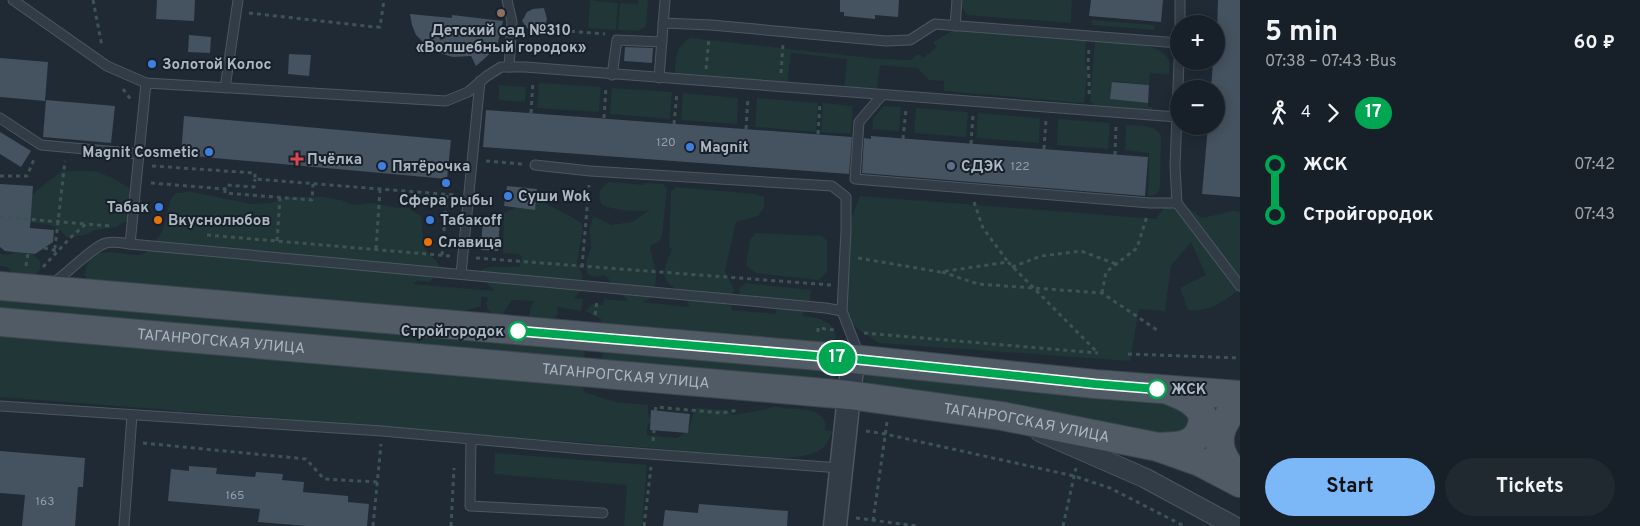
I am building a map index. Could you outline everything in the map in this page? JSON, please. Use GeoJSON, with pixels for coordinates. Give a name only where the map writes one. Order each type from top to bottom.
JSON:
{"type":"FeatureCollection","features":[{"type":"Feature","properties":{"kind":"main road"},"geometry":{"type":"LineString","coordinates":[[0,286],[857,359],[1095,384],[1240,395]]}},
{"type":"Feature","properties":{"kind":"main road","name":"ТАГАНРОГСКАЯ УЛИЦА"},"geometry":{"type":"LineString","coordinates":[[0,322],[889,400],[1002,416],[1158,447],[1200,462],[1240,482]]}},
{"type":"Feature","properties":{"kind":"main road"},"geometry":{"type":"LineString","coordinates":[[1158,447],[1184,444],[1191,441],[1200,431],[1203,423],[1200,410],[1189,399],[1169,390]]}},
{"type":"Feature","properties":{"kind":"main road"},"geometry":{"type":"LineString","coordinates":[[1240,406],[1229,414],[1224,422],[1219,442],[1220,452],[1225,462],[1240,482]]}},
{"type":"Feature","properties":{"kind":"street"},"geometry":{"type":"LineString","coordinates":[[836,521],[849,395],[857,359]]}},
{"type":"Feature","properties":{"kind":"street"},"geometry":{"type":"LineString","coordinates":[[1002,416],[1145,478],[1234,526]]}},
{"type":"Feature","properties":{"kind":"lane"},"geometry":{"type":"LineString","coordinates":[[12,0],[106,66],[146,83],[446,101],[468,92],[501,67],[508,67],[1170,116]]}},
{"type":"Feature","properties":{"kind":"lane"},"geometry":{"type":"LineString","coordinates":[[225,88],[238,0]]}},
{"type":"Feature","properties":{"kind":"lane"},"geometry":{"type":"LineString","coordinates":[[507,0],[512,22],[508,67]]}},
{"type":"Feature","properties":{"kind":"lane"},"geometry":{"type":"LineString","coordinates":[[659,78],[665,0]]}},
{"type":"Feature","properties":{"kind":"lane"},"geometry":{"type":"LineString","coordinates":[[955,26],[957,0]]}},
{"type":"Feature","properties":{"kind":"lane"},"geometry":{"type":"LineString","coordinates":[[1180,0],[1180,15]]}},
{"type":"Feature","properties":{"kind":"lane"},"geometry":{"type":"LineString","coordinates":[[663,23],[711,25],[886,41],[910,40],[935,24],[1170,42]]}},
{"type":"Feature","properties":{"kind":"lane"},"geometry":{"type":"LineString","coordinates":[[612,75],[617,40],[662,42]]}},
{"type":"Feature","properties":{"kind":"lane"},"geometry":{"type":"LineString","coordinates":[[461,274],[480,82]]}},
{"type":"Feature","properties":{"kind":"lane"},"geometry":{"type":"LineString","coordinates":[[130,244],[146,83]]}},
{"type":"Feature","properties":{"kind":"lane"},"geometry":{"type":"LineString","coordinates":[[882,95],[859,122],[855,179],[1150,203],[1177,203]]}},
{"type":"Feature","properties":{"kind":"lane"},"geometry":{"type":"LineString","coordinates":[[0,118],[41,145],[140,154]]}},
{"type":"Feature","properties":{"kind":"lane"},"geometry":{"type":"LineString","coordinates":[[1176,135],[1175,166],[1177,203],[1240,286]]}},
{"type":"Feature","properties":{"kind":"lane"},"geometry":{"type":"LineString","coordinates":[[535,165],[590,171],[832,186],[846,197],[842,311],[857,359]]}},
{"type":"Feature","properties":{"kind":"lane"},"geometry":{"type":"LineString","coordinates":[[44,290],[105,242],[842,311]]}},
{"type":"Feature","properties":{"kind":"lane"},"geometry":{"type":"LineString","coordinates":[[0,406],[382,430],[456,438],[841,468]]}},
{"type":"Feature","properties":{"kind":"lane"},"geometry":{"type":"LineString","coordinates":[[124,526],[132,415]]}},
{"type":"Feature","properties":{"kind":"lane"},"geometry":{"type":"LineString","coordinates":[[471,439],[470,506],[603,513]]}},
{"type":"Feature","properties":{"kind":"path"},"geometry":{"type":"LineString","coordinates":[[93,0],[106,66],[135,107]]}},
{"type":"Feature","properties":{"kind":"path"},"geometry":{"type":"LineString","coordinates":[[236,12],[375,28],[380,27],[384,0]]}},
{"type":"Feature","properties":{"kind":"path"},"geometry":{"type":"LineString","coordinates":[[555,30],[609,34]]}},
{"type":"Feature","properties":{"kind":"path"},"geometry":{"type":"LineString","coordinates":[[1090,36],[1088,62],[1090,76],[1089,95],[1106,102],[1108,112]]}},
{"type":"Feature","properties":{"kind":"path"},"geometry":{"type":"LineString","coordinates":[[531,113],[534,76]]}},
{"type":"Feature","properties":{"kind":"path"},"geometry":{"type":"LineString","coordinates":[[604,118],[606,82]]}},
{"type":"Feature","properties":{"kind":"path"},"geometry":{"type":"LineString","coordinates":[[674,124],[677,88]]}},
{"type":"Feature","properties":{"kind":"path"},"geometry":{"type":"LineString","coordinates":[[746,129],[748,94]]}},
{"type":"Feature","properties":{"kind":"path"},"geometry":{"type":"LineString","coordinates":[[818,134],[820,100]]}},
{"type":"Feature","properties":{"kind":"path"},"geometry":{"type":"LineString","coordinates":[[903,138],[906,103]]}},
{"type":"Feature","properties":{"kind":"path"},"geometry":{"type":"LineString","coordinates":[[971,144],[974,108]]}},
{"type":"Feature","properties":{"kind":"path"},"geometry":{"type":"LineString","coordinates":[[1044,149],[1047,113]]}},
{"type":"Feature","properties":{"kind":"path"},"geometry":{"type":"LineString","coordinates":[[1115,155],[1116,118]]}},
{"type":"Feature","properties":{"kind":"path"},"geometry":{"type":"LineString","coordinates":[[0,176],[27,176],[41,145]]}},
{"type":"Feature","properties":{"kind":"path"},"geometry":{"type":"LineString","coordinates":[[44,248],[57,251],[55,248],[66,148]]}},
{"type":"Feature","properties":{"kind":"path"},"geometry":{"type":"LineString","coordinates":[[486,161],[535,165]]}},
{"type":"Feature","properties":{"kind":"path"},"geometry":{"type":"LineString","coordinates":[[150,192],[152,165],[255,173],[254,187],[226,185],[225,188],[151,183]]}},
{"type":"Feature","properties":{"kind":"path"},"geometry":{"type":"LineString","coordinates":[[582,267],[590,171]]}},
{"type":"Feature","properties":{"kind":"path"},"geometry":{"type":"LineString","coordinates":[[255,179],[468,196]]}},
{"type":"Feature","properties":{"kind":"path"},"geometry":{"type":"LineString","coordinates":[[225,188],[225,193],[312,200],[313,184]]}},
{"type":"Feature","properties":{"kind":"path"},"geometry":{"type":"LineString","coordinates":[[969,188],[983,228],[1008,262],[1098,353]]}},
{"type":"Feature","properties":{"kind":"path"},"geometry":{"type":"LineString","coordinates":[[376,249],[380,190]]}},
{"type":"Feature","properties":{"kind":"path"},"geometry":{"type":"LineString","coordinates":[[442,255],[447,194]]}},
{"type":"Feature","properties":{"kind":"path"},"geometry":{"type":"LineString","coordinates":[[277,240],[280,198]]}},
{"type":"Feature","properties":{"kind":"path"},"geometry":{"type":"LineString","coordinates":[[1102,293],[1106,272],[1137,248],[1150,203]]}},
{"type":"Feature","properties":{"kind":"path"},"geometry":{"type":"LineString","coordinates":[[0,217],[86,224]]}},
{"type":"Feature","properties":{"kind":"path"},"geometry":{"type":"LineString","coordinates":[[1012,266],[1040,256],[1081,251],[1116,264]]}},
{"type":"Feature","properties":{"kind":"path"},"geometry":{"type":"LineString","coordinates":[[845,256],[940,272],[978,284],[1102,293],[1157,330]]}},
{"type":"Feature","properties":{"kind":"path"},"geometry":{"type":"LineString","coordinates":[[940,272],[1008,262]]}},
{"type":"Feature","properties":{"kind":"path"},"geometry":{"type":"LineString","coordinates":[[594,321],[598,287]]}},
{"type":"Feature","properties":{"kind":"path"},"geometry":{"type":"LineString","coordinates":[[892,363],[894,336]]}},
{"type":"Feature","properties":{"kind":"path"},"geometry":{"type":"LineString","coordinates":[[1128,354],[1240,358]]}},
{"type":"Feature","properties":{"kind":"path"},"geometry":{"type":"LineString","coordinates":[[873,521],[889,400]]}},
{"type":"Feature","properties":{"kind":"path"},"geometry":{"type":"LineString","coordinates":[[655,411],[656,407],[722,414],[746,409]]}},
{"type":"Feature","properties":{"kind":"path"},"geometry":{"type":"LineString","coordinates":[[845,428],[886,434],[1074,476],[1110,488],[1184,526]]}},
{"type":"Feature","properties":{"kind":"path"},"geometry":{"type":"LineString","coordinates":[[373,526],[382,430]]}},
{"type":"Feature","properties":{"kind":"path"},"geometry":{"type":"LineString","coordinates":[[451,526],[456,438]]}},
{"type":"Feature","properties":{"kind":"path"},"geometry":{"type":"LineString","coordinates":[[130,441],[306,459],[324,480],[377,482]]}},
{"type":"Feature","properties":{"kind":"path"},"geometry":{"type":"LineString","coordinates":[[644,526],[652,453]]}},
{"type":"Feature","properties":{"kind":"path"},"geometry":{"type":"LineString","coordinates":[[836,521],[873,521],[917,526]]}},
{"type":"Feature","properties":{"kind":"green space"},"geometry":{"type":"Polygon","coordinates":[[[590,0],[618,3],[616,30],[588,28],[590,0]]]}},
{"type":"Feature","properties":{"kind":"green space"},"geometry":{"type":"Polygon","coordinates":[[[638,0],[648,0],[646,27],[638,31],[618,30],[620,3],[638,4],[638,0]]]}},
{"type":"Feature","properties":{"kind":"green space"},"geometry":{"type":"Polygon","coordinates":[[[963,0],[1072,0],[1071,23],[967,15],[962,7],[963,0]]]}},
{"type":"Feature","properties":{"kind":"green space"},"geometry":{"type":"Polygon","coordinates":[[[1092,20],[1155,25],[1154,30],[1091,25],[1092,20]]]}},
{"type":"Feature","properties":{"kind":"green space"},"geometry":{"type":"Polygon","coordinates":[[[954,30],[1086,41],[1085,64],[1088,68],[1084,103],[944,91],[944,81],[928,80],[917,68],[880,65],[877,87],[869,92],[844,90],[847,59],[791,53],[787,85],[675,75],[678,50],[690,38],[880,59],[910,60],[919,54],[923,58],[937,47],[933,42],[954,30]]]}},
{"type":"Feature","properties":{"kind":"green space"},"geometry":{"type":"Polygon","coordinates":[[[1095,40],[1143,45],[1161,51],[1168,58],[1170,65],[1169,74],[1150,73],[1149,85],[1113,81],[1110,99],[1148,103],[1148,107],[1152,107],[1152,113],[1096,107],[1090,100],[1095,40]]]}},
{"type":"Feature","properties":{"kind":"green space"},"geometry":{"type":"Polygon","coordinates":[[[539,83],[601,87],[599,112],[537,108],[539,83]]]}},
{"type":"Feature","properties":{"kind":"green space"},"geometry":{"type":"Polygon","coordinates":[[[499,85],[526,87],[525,102],[499,100],[499,85]]]}},
{"type":"Feature","properties":{"kind":"green space"},"geometry":{"type":"Polygon","coordinates":[[[612,88],[672,92],[670,119],[610,114],[612,88]]]}},
{"type":"Feature","properties":{"kind":"green space"},"geometry":{"type":"Polygon","coordinates":[[[683,93],[738,98],[737,124],[681,120],[683,93]]]}},
{"type":"Feature","properties":{"kind":"green space"},"geometry":{"type":"Polygon","coordinates":[[[757,98],[818,103],[816,132],[755,127],[757,98]]]}},
{"type":"Feature","properties":{"kind":"green space"},"geometry":{"type":"Polygon","coordinates":[[[823,103],[853,106],[851,134],[821,132],[823,103]]]}},
{"type":"Feature","properties":{"kind":"green space"},"geometry":{"type":"Polygon","coordinates":[[[884,106],[901,107],[899,131],[872,129],[873,119],[884,106]]]}},
{"type":"Feature","properties":{"kind":"green space"},"geometry":{"type":"Polygon","coordinates":[[[916,108],[968,112],[966,137],[914,133],[916,108]]]}},
{"type":"Feature","properties":{"kind":"green space"},"geometry":{"type":"Polygon","coordinates":[[[978,113],[1040,118],[1039,143],[976,138],[978,113]]]}},
{"type":"Feature","properties":{"kind":"green space"},"geometry":{"type":"Polygon","coordinates":[[[1058,119],[1110,123],[1108,149],[1057,145],[1058,119]]]}},
{"type":"Feature","properties":{"kind":"green space"},"geometry":{"type":"Polygon","coordinates":[[[1126,125],[1155,129],[1161,136],[1160,187],[1154,195],[1148,196],[1149,153],[1125,150],[1126,125]]]}},
{"type":"Feature","properties":{"kind":"green space"},"geometry":{"type":"Polygon","coordinates":[[[62,171],[97,172],[108,176],[136,193],[142,202],[134,220],[122,223],[117,227],[95,230],[70,237],[66,237],[63,232],[54,227],[44,224],[27,223],[32,196],[62,171]]]}},
{"type":"Feature","properties":{"kind":"green space"},"geometry":{"type":"Polygon","coordinates":[[[609,182],[645,185],[644,183],[663,184],[667,189],[662,236],[660,241],[650,246],[656,271],[656,282],[651,298],[642,302],[690,307],[684,296],[730,301],[732,310],[776,314],[777,304],[804,310],[803,316],[814,317],[824,321],[832,327],[836,337],[829,344],[602,326],[601,319],[586,311],[592,304],[603,305],[604,299],[628,301],[605,275],[594,277],[587,274],[586,262],[591,248],[589,232],[593,216],[611,225],[632,222],[650,210],[625,210],[601,204],[600,191],[609,182]]]}},
{"type":"Feature","properties":{"kind":"green space"},"geometry":{"type":"Polygon","coordinates":[[[676,187],[755,194],[764,197],[764,207],[758,216],[736,222],[725,271],[734,289],[732,297],[684,292],[669,283],[665,276],[665,269],[672,249],[669,247],[671,192],[676,187]]]}},
{"type":"Feature","properties":{"kind":"green space"},"geometry":{"type":"Polygon","coordinates":[[[522,189],[582,224],[577,263],[582,274],[582,289],[574,298],[583,299],[581,311],[557,307],[558,314],[552,322],[542,326],[529,317],[534,301],[512,300],[501,317],[493,314],[487,308],[486,302],[489,298],[481,297],[481,306],[453,314],[585,348],[584,361],[0,313],[0,298],[91,282],[84,275],[89,262],[95,255],[109,252],[132,255],[145,253],[162,231],[173,196],[176,193],[187,191],[251,204],[271,203],[288,197],[323,197],[341,200],[353,205],[372,203],[409,208],[421,216],[425,248],[440,268],[430,282],[417,281],[413,284],[493,291],[484,280],[481,270],[489,267],[519,267],[522,257],[519,254],[503,253],[504,213],[515,208],[522,189]]]}},
{"type":"Feature","properties":{"kind":"green space"},"geometry":{"type":"Polygon","coordinates":[[[860,196],[1156,219],[1166,205],[1187,207],[1202,218],[1233,211],[1240,212],[1240,289],[1210,308],[1188,310],[1180,288],[1206,275],[1191,242],[1171,266],[1165,311],[1139,309],[1130,361],[879,343],[846,319],[852,216],[860,196]]]}},
{"type":"Feature","properties":{"kind":"green space"},"geometry":{"type":"Polygon","coordinates":[[[755,233],[822,236],[827,241],[827,272],[819,280],[756,273],[746,265],[750,240],[755,233]]]}},
{"type":"Feature","properties":{"kind":"green space"},"geometry":{"type":"Polygon","coordinates":[[[13,252],[32,254],[40,261],[38,273],[32,276],[13,275],[8,267],[0,266],[0,254],[10,255],[13,252]]]}},
{"type":"Feature","properties":{"kind":"green space"},"geometry":{"type":"Polygon","coordinates":[[[746,283],[811,290],[810,300],[805,303],[739,296],[740,287],[746,283]]]}},
{"type":"Feature","properties":{"kind":"green space"},"geometry":{"type":"Polygon","coordinates":[[[0,335],[583,384],[584,392],[615,402],[648,405],[648,414],[651,420],[647,427],[647,435],[677,438],[689,430],[693,414],[697,408],[727,410],[732,415],[775,406],[810,410],[817,413],[825,423],[825,430],[832,431],[825,446],[820,450],[796,457],[780,458],[700,452],[691,458],[676,450],[0,397],[0,335]]]}},
{"type":"Feature","properties":{"kind":"green space"},"geometry":{"type":"Polygon","coordinates":[[[603,350],[837,371],[836,377],[832,380],[602,362],[603,350]]]}},
{"type":"Feature","properties":{"kind":"green space"},"geometry":{"type":"Polygon","coordinates":[[[865,373],[1185,404],[1199,422],[1172,440],[1007,403],[869,384],[863,379],[865,373]]]}},
{"type":"Feature","properties":{"kind":"green space"},"geometry":{"type":"Polygon","coordinates":[[[495,453],[647,465],[642,526],[624,526],[627,485],[494,474],[495,453]]]}},
{"type":"Feature","properties":{"kind":"building"},"geometry":{"type":"Polygon","coordinates":[[[157,0],[195,0],[194,21],[156,19],[157,0]]]}},
{"type":"Feature","properties":{"kind":"building"},"geometry":{"type":"Polygon","coordinates":[[[840,0],[899,0],[898,17],[875,15],[875,19],[844,16],[844,12],[840,12],[840,0]]]}},
{"type":"Feature","properties":{"kind":"building"},"geometry":{"type":"Polygon","coordinates":[[[1091,0],[1163,0],[1161,22],[1089,16],[1091,0]]]}},
{"type":"Feature","properties":{"kind":"building"},"geometry":{"type":"Polygon","coordinates":[[[1218,0],[1240,0],[1240,197],[1202,194],[1207,135],[1225,135],[1225,80],[1212,80],[1212,70],[1225,70],[1225,15],[1218,15],[1218,0]]]}},
{"type":"Feature","properties":{"kind":"building"},"geometry":{"type":"Polygon","coordinates":[[[544,8],[547,19],[545,26],[535,31],[528,29],[522,21],[527,12],[533,9],[544,8]]]}},
{"type":"Feature","properties":{"kind":"building"},"geometry":{"type":"Polygon","coordinates":[[[410,14],[452,18],[452,15],[503,21],[494,50],[476,66],[471,56],[453,57],[432,51],[416,35],[410,14]]]}},
{"type":"Feature","properties":{"kind":"building"},"geometry":{"type":"Polygon","coordinates":[[[189,35],[211,37],[210,53],[188,52],[189,35]]]}},
{"type":"Feature","properties":{"kind":"building"},"geometry":{"type":"Polygon","coordinates":[[[625,47],[653,48],[652,63],[624,61],[625,47]]]}},
{"type":"Feature","properties":{"kind":"building"},"geometry":{"type":"Polygon","coordinates":[[[289,54],[311,55],[309,76],[288,74],[289,54]]]}},
{"type":"Feature","properties":{"kind":"building"},"geometry":{"type":"Polygon","coordinates":[[[0,58],[48,62],[45,101],[0,97],[0,58]]]}},
{"type":"Feature","properties":{"kind":"building"},"geometry":{"type":"Polygon","coordinates":[[[1112,82],[1149,85],[1148,103],[1110,99],[1112,82]]]}},
{"type":"Feature","properties":{"kind":"building"},"geometry":{"type":"Polygon","coordinates":[[[46,100],[115,106],[111,143],[43,137],[46,100]]]}},
{"type":"Feature","properties":{"kind":"building"},"geometry":{"type":"Polygon","coordinates":[[[486,110],[852,137],[849,174],[483,147],[486,110]]]}},
{"type":"Feature","properties":{"kind":"building"},"geometry":{"type":"Polygon","coordinates":[[[184,116],[451,140],[447,179],[181,155],[184,116]]]}},
{"type":"Feature","properties":{"kind":"building"},"geometry":{"type":"Polygon","coordinates":[[[0,132],[31,151],[21,167],[0,154],[0,132]]]}},
{"type":"Feature","properties":{"kind":"building"},"geometry":{"type":"Polygon","coordinates":[[[871,136],[1148,157],[1145,196],[862,173],[864,138],[871,139],[871,136]]]}},
{"type":"Feature","properties":{"kind":"building"},"geometry":{"type":"Polygon","coordinates":[[[0,184],[33,186],[30,228],[54,230],[53,242],[35,254],[5,251],[0,247],[0,184]]]}},
{"type":"Feature","properties":{"kind":"building"},"geometry":{"type":"Polygon","coordinates":[[[507,186],[537,189],[535,210],[504,206],[507,186]]]}},
{"type":"Feature","properties":{"kind":"building"},"geometry":{"type":"Polygon","coordinates":[[[483,217],[500,218],[498,251],[481,250],[483,217]]]}},
{"type":"Feature","properties":{"kind":"building"},"geometry":{"type":"Polygon","coordinates":[[[651,410],[690,414],[688,433],[650,430],[651,410]]]}},
{"type":"Feature","properties":{"kind":"building"},"geometry":{"type":"Polygon","coordinates":[[[0,451],[85,458],[83,487],[78,487],[75,526],[22,526],[25,495],[0,493],[0,451]]]}},
{"type":"Feature","properties":{"kind":"building"},"geometry":{"type":"Polygon","coordinates":[[[189,466],[217,468],[216,474],[255,477],[256,472],[283,474],[282,480],[304,482],[303,492],[348,496],[348,502],[369,504],[367,526],[307,526],[258,522],[260,509],[168,501],[171,469],[189,471],[189,466]]]}},
{"type":"Feature","properties":{"kind":"building"},"geometry":{"type":"Polygon","coordinates":[[[699,504],[788,511],[787,526],[663,526],[665,510],[698,513],[699,504]]]}},
{"type":"Feature","properties":{"kind":"bus line","name":"17"},"geometry":{"type":"LineString","coordinates":[[518,331],[853,359],[1157,389]]}},
{"type":"Feature","properties":{"kind":"place","name":"Детский сад №310 «Волшебный городок»"},"geometry":{"type":"Point","coordinates":[501,13]}},
{"type":"Feature","properties":{"kind":"place","name":"Золотой Колос"},"geometry":{"type":"Point","coordinates":[152,64]}},
{"type":"Feature","properties":{"kind":"place","name":"Magnit"},"geometry":{"type":"Point","coordinates":[690,147]}},
{"type":"Feature","properties":{"kind":"place","name":"Magnit Cosmetic"},"geometry":{"type":"Point","coordinates":[209,152]}},
{"type":"Feature","properties":{"kind":"place","name":"Пчёлка"},"geometry":{"type":"Point","coordinates":[297,159]}},
{"type":"Feature","properties":{"kind":"place","name":"Пятёрочка"},"geometry":{"type":"Point","coordinates":[382,166]}},
{"type":"Feature","properties":{"kind":"place","name":"СДЭК"},"geometry":{"type":"Point","coordinates":[951,166]}},
{"type":"Feature","properties":{"kind":"place","name":"Сфера рыбы"},"geometry":{"type":"Point","coordinates":[446,183]}},
{"type":"Feature","properties":{"kind":"place","name":"Суши Wok"},"geometry":{"type":"Point","coordinates":[508,196]}},
{"type":"Feature","properties":{"kind":"place","name":"Табак"},"geometry":{"type":"Point","coordinates":[159,207]}},
{"type":"Feature","properties":{"kind":"place","name":"Вкуснолюбов"},"geometry":{"type":"Point","coordinates":[158,220]}},
{"type":"Feature","properties":{"kind":"place","name":"Табакoff"},"geometry":{"type":"Point","coordinates":[430,220]}},
{"type":"Feature","properties":{"kind":"place","name":"Славица"},"geometry":{"type":"Point","coordinates":[428,242]}},
{"type":"Feature","properties":{"kind":"place","name":"Стройгородок"},"geometry":{"type":"Point","coordinates":[518,331]}},
{"type":"Feature","properties":{"kind":"place","name":"ЖСК"},"geometry":{"type":"Point","coordinates":[1157,389]}}]}
